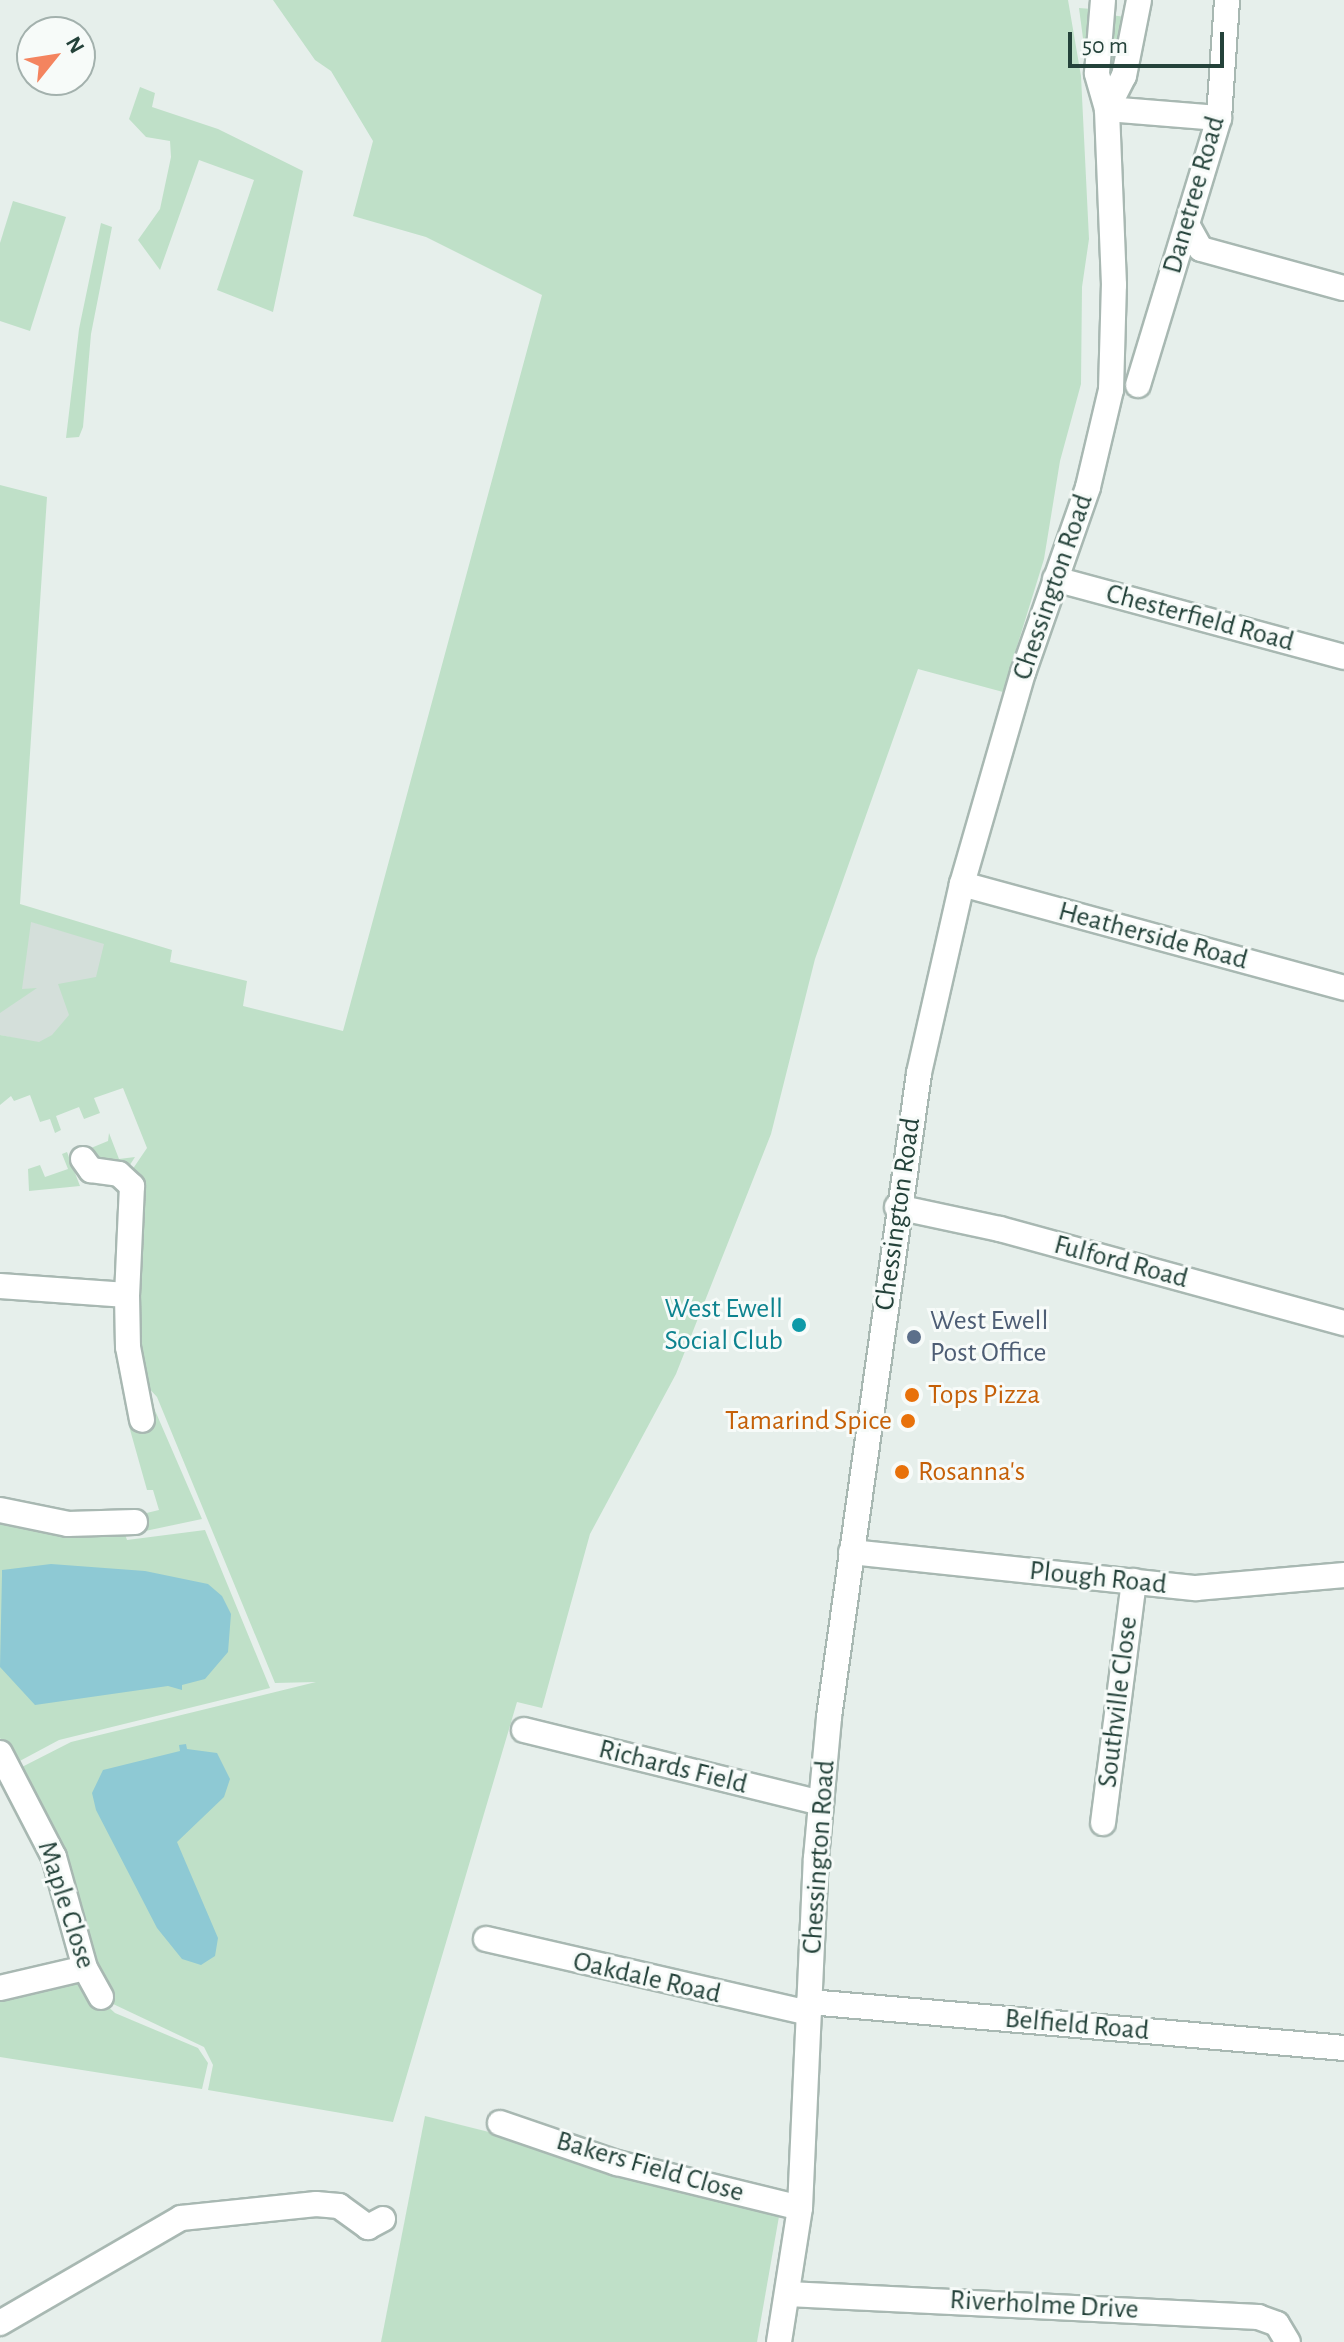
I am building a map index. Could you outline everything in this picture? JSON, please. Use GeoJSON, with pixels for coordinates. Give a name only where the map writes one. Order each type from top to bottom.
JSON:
{"type":"FeatureCollection","features":[{"type":"Feature","properties":{"kind":"street","name":"Chessington Road"},"geometry":{"type":"LineString","coordinates":[[779,2342],[800,2208],[821,1803],[897,1207],[919,1073],[962,884],[1055,579],[1088,487],[1111,390],[1114,285],[1107,109],[1097,73],[1103,0]]}},
{"type":"Feature","properties":{"kind":"street","name":"Chessington Road"},"geometry":{"type":"LineString","coordinates":[[1107,109],[1124,76],[1139,0]]}},
{"type":"Feature","properties":{"kind":"street","name":"Danetree Road"},"geometry":{"type":"LineString","coordinates":[[1138,385],[1219,118],[1227,0]]}},
{"type":"Feature","properties":{"kind":"street"},"geometry":{"type":"LineString","coordinates":[[1107,109],[1219,118]]}},
{"type":"Feature","properties":{"kind":"street"},"geometry":{"type":"LineString","coordinates":[[1188,226],[1201,249],[1344,288]]}},
{"type":"Feature","properties":{"kind":"street","name":"Chesterfield Road"},"geometry":{"type":"LineString","coordinates":[[1055,579],[1344,657]]}},
{"type":"Feature","properties":{"kind":"street","name":"Heatherside Road"},"geometry":{"type":"LineString","coordinates":[[962,884],[1344,988]]}},
{"type":"Feature","properties":{"kind":"street"},"geometry":{"type":"LineString","coordinates":[[83,1159],[91,1170],[119,1174],[132,1186],[128,1347],[142,1420]]}},
{"type":"Feature","properties":{"kind":"street","name":"Fulford Road"},"geometry":{"type":"LineString","coordinates":[[897,1207],[1000,1229],[1344,1323]]}},
{"type":"Feature","properties":{"kind":"street"},"geometry":{"type":"LineString","coordinates":[[0,1286],[127,1295]]}},
{"type":"Feature","properties":{"kind":"street"},"geometry":{"type":"LineString","coordinates":[[0,1510],[68,1524],[135,1522]]}},
{"type":"Feature","properties":{"kind":"street","name":"Plough Road"},"geometry":{"type":"LineString","coordinates":[[851,1552],[1224,1588],[1344,1575]]}},
{"type":"Feature","properties":{"kind":"street","name":"Southville Close"},"geometry":{"type":"LineString","coordinates":[[1103,1823],[1134,1581]]}},
{"type":"Feature","properties":{"kind":"street","name":"Richards Field"},"geometry":{"type":"LineString","coordinates":[[524,1730],[821,1803]]}},
{"type":"Feature","properties":{"kind":"street","name":"Maple Close"},"geometry":{"type":"LineString","coordinates":[[4,1766],[60,1873],[85,1968],[101,1997]]}},
{"type":"Feature","properties":{"kind":"street","name":"Oakdale Road"},"geometry":{"type":"LineString","coordinates":[[486,1939],[809,2007]]}},
{"type":"Feature","properties":{"kind":"street"},"geometry":{"type":"LineString","coordinates":[[0,1988],[85,1968]]}},
{"type":"Feature","properties":{"kind":"street","name":"Belfield Road"},"geometry":{"type":"LineString","coordinates":[[809,2007],[1344,2048]]}},
{"type":"Feature","properties":{"kind":"street","name":"Bakers Field Close"},"geometry":{"type":"LineString","coordinates":[[500,2123],[617,2163],[800,2208]]}},
{"type":"Feature","properties":{"kind":"street"},"geometry":{"type":"LineString","coordinates":[[0,2323],[155,2229],[207,2212],[316,2204],[339,2206],[368,2227],[383,2219]]}},
{"type":"Feature","properties":{"kind":"street","name":"Riverholme Drive"},"geometry":{"type":"LineString","coordinates":[[788,2294],[1258,2317],[1277,2324],[1288,2342]]}},
{"type":"Feature","properties":{"kind":"shaded area"},"geometry":{"type":"Polygon","coordinates":[[[0,485],[9,915],[151,957],[47,1045],[0,1035],[0,485]]]}},
{"type":"Feature","properties":{"kind":"green space"},"geometry":{"type":"Polygon","coordinates":[[[273,0],[1068,0],[1081,76],[1089,239],[1082,287],[1081,384],[1060,461],[1044,559],[1003,692],[918,669],[815,959],[771,1134],[676,1374],[590,1534],[542,1708],[517,1702],[393,2122],[208,2090],[213,2065],[204,2047],[111,2003],[20,1768],[71,1742],[316,1682],[275,1683],[157,1397],[146,1385],[139,1361],[130,1173],[147,1148],[123,1088],[94,1098],[100,1113],[84,1119],[79,1107],[56,1116],[61,1130],[55,1133],[50,1119],[40,1122],[30,1095],[14,1101],[11,1096],[0,1105],[0,1035],[39,1042],[52,1035],[69,1015],[58,984],[96,977],[104,944],[31,922],[22,989],[37,988],[0,1013],[0,485],[47,497],[20,904],[172,950],[170,962],[247,981],[243,1006],[343,1031],[542,295],[426,237],[353,216],[373,141],[331,71],[315,60],[273,0]]]}},
{"type":"Feature","properties":{"kind":"green space"},"geometry":{"type":"Polygon","coordinates":[[[1079,8],[1092,9],[1088,76],[1079,8]]]}},
{"type":"Feature","properties":{"kind":"green space"},"geometry":{"type":"Polygon","coordinates":[[[1111,15],[1125,17],[1109,77],[1106,73],[1111,15]]]}},
{"type":"Feature","properties":{"kind":"green space"},"geometry":{"type":"Polygon","coordinates":[[[140,87],[155,93],[152,107],[218,129],[303,171],[273,312],[217,290],[254,180],[199,160],[160,270],[138,240],[160,209],[171,157],[170,141],[146,137],[129,119],[140,87]]]}},
{"type":"Feature","properties":{"kind":"green space"},"geometry":{"type":"Polygon","coordinates":[[[13,201],[66,217],[30,331],[0,321],[0,243],[13,201]]]}},
{"type":"Feature","properties":{"kind":"green space"},"geometry":{"type":"Polygon","coordinates":[[[101,223],[112,227],[91,334],[83,427],[79,437],[66,438],[79,329],[101,223]]]}},
{"type":"Feature","properties":{"kind":"green space"},"geometry":{"type":"Polygon","coordinates":[[[109,1133],[119,1159],[135,1157],[126,1171],[95,1160],[91,1148],[108,1141],[109,1133]]]}},
{"type":"Feature","properties":{"kind":"green space"},"geometry":{"type":"Polygon","coordinates":[[[67,1152],[80,1186],[29,1191],[28,1169],[40,1165],[45,1177],[68,1169],[62,1154],[67,1152]]]}},
{"type":"Feature","properties":{"kind":"green space"},"geometry":{"type":"Polygon","coordinates":[[[147,1392],[202,1519],[131,1534],[134,1516],[159,1510],[153,1490],[147,1490],[129,1426],[148,1421],[147,1392]]]}},
{"type":"Feature","properties":{"kind":"green space"},"geometry":{"type":"Polygon","coordinates":[[[0,1520],[124,1531],[127,1540],[205,1530],[270,1688],[59,1740],[16,1763],[0,1738],[0,1520]]]}},
{"type":"Feature","properties":{"kind":"green space"},"geometry":{"type":"Polygon","coordinates":[[[80,1981],[115,2013],[198,2048],[208,2063],[202,2089],[0,2057],[0,1994],[80,1981]]]}},
{"type":"Feature","properties":{"kind":"green space"},"geometry":{"type":"Polygon","coordinates":[[[425,2116],[781,2205],[757,2342],[381,2342],[425,2116]]]}},
{"type":"Feature","properties":{"kind":"water"},"geometry":{"type":"Polygon","coordinates":[[[51,1564],[145,1571],[208,1584],[222,1596],[231,1614],[228,1652],[205,1679],[182,1685],[182,1690],[168,1686],[35,1705],[0,1667],[2,1570],[51,1564]]]}},
{"type":"Feature","properties":{"kind":"water"},"geometry":{"type":"Polygon","coordinates":[[[186,1744],[187,1749],[217,1753],[230,1779],[224,1797],[177,1842],[218,1938],[215,1956],[201,1965],[182,1959],[157,1928],[96,1810],[92,1793],[103,1770],[180,1751],[179,1745],[186,1744]]]}},
{"type":"Feature","properties":{"kind":"place","name":"West Ewell Social Club"},"geometry":{"type":"Point","coordinates":[799,1325]}},
{"type":"Feature","properties":{"kind":"place","name":"West Ewell Post Office"},"geometry":{"type":"Point","coordinates":[914,1337]}},
{"type":"Feature","properties":{"kind":"place","name":"Tops Pizza"},"geometry":{"type":"Point","coordinates":[912,1395]}},
{"type":"Feature","properties":{"kind":"place","name":"Tamarind Spice"},"geometry":{"type":"Point","coordinates":[908,1421]}},
{"type":"Feature","properties":{"kind":"place","name":"Rosanna's"},"geometry":{"type":"Point","coordinates":[902,1472]}}]}
